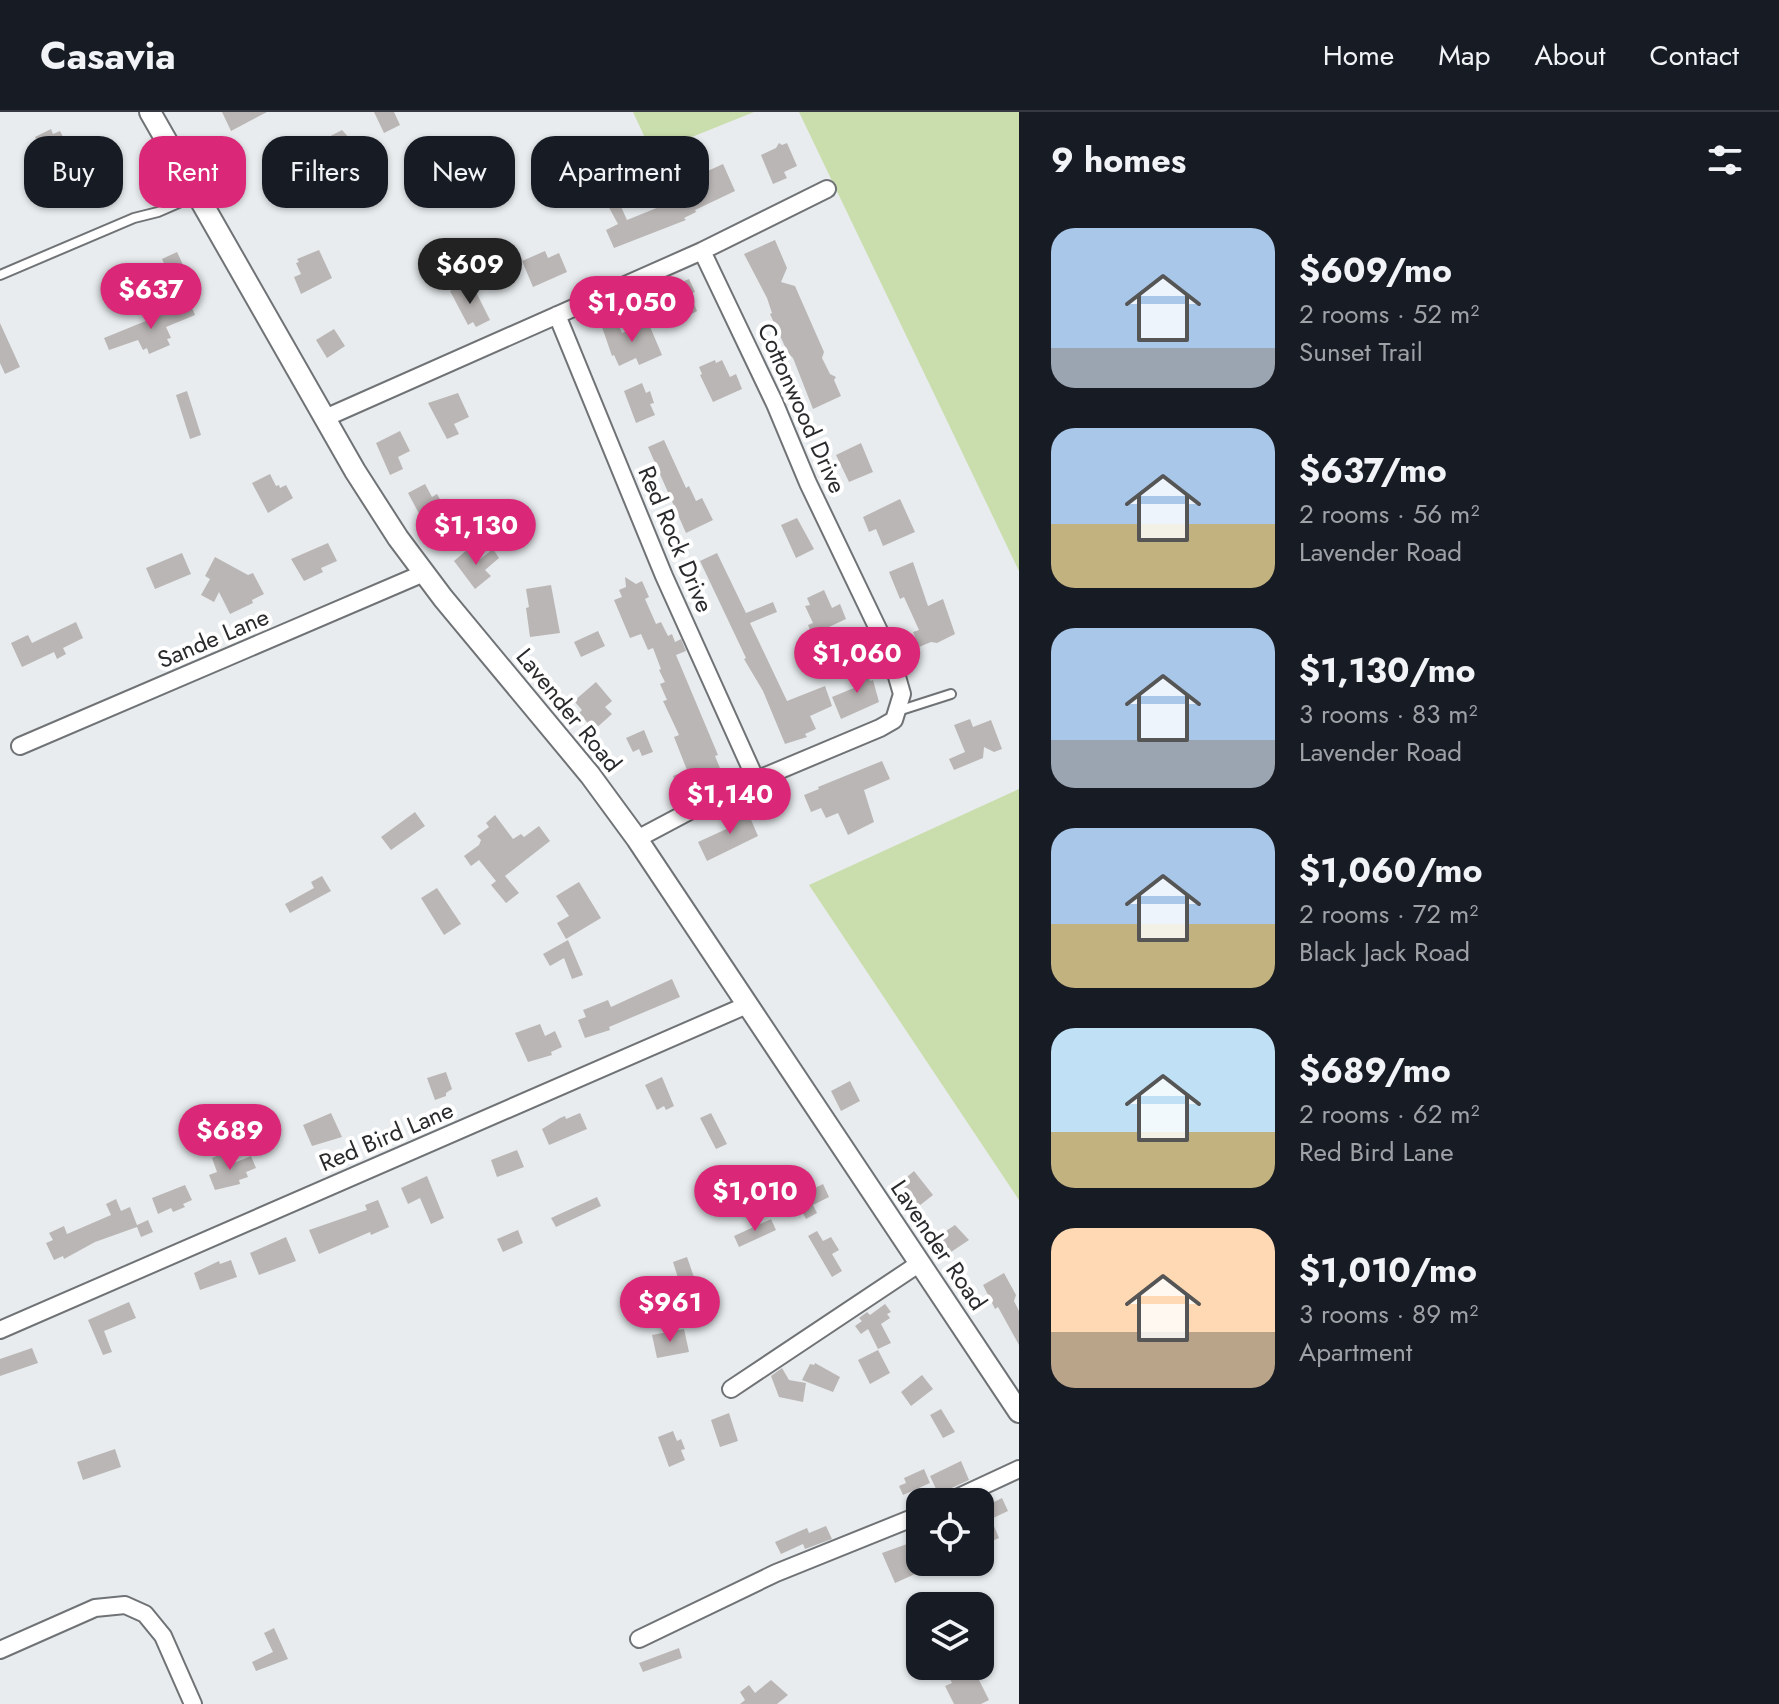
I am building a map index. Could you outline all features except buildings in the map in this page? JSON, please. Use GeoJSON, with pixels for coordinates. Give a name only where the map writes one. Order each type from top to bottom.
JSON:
{"type":"FeatureCollection","features":[{"type":"Feature","properties":{"kind":"street","name":"Lavender Road"},"geometry":{"type":"LineString","coordinates":[[150,112],[164,136]]}},
{"type":"Feature","properties":{"kind":"street"},"geometry":{"type":"LineString","coordinates":[[325,418],[702,251],[827,189]]}},
{"type":"Feature","properties":{"kind":"street","name":"Lavender Road"},"geometry":{"type":"LineString","coordinates":[[204,208],[374,502],[424,573],[590,775],[637,839],[1019,1412]]}},
{"type":"Feature","properties":{"kind":"street","name":"Cottonwood Drive"},"geometry":{"type":"LineString","coordinates":[[702,251],[897,671],[902,694],[898,711]]}},
{"type":"Feature","properties":{"kind":"street","name":"Red Rock Drive"},"geometry":{"type":"LineString","coordinates":[[557,315],[664,576],[756,780]]}},
{"type":"Feature","properties":{"kind":"street","name":"Sande Lane"},"geometry":{"type":"LineString","coordinates":[[20,746],[424,573]]}},
{"type":"Feature","properties":{"kind":"street"},"geometry":{"type":"LineString","coordinates":[[637,839],[718,796],[880,728],[894,720],[898,711]]}},
{"type":"Feature","properties":{"kind":"street","name":"Red Bird Lane"},"geometry":{"type":"LineString","coordinates":[[0,1330],[747,1005]]}},
{"type":"Feature","properties":{"kind":"street"},"geometry":{"type":"LineString","coordinates":[[731,1389],[920,1263]]}},
{"type":"Feature","properties":{"kind":"street"},"geometry":{"type":"LineString","coordinates":[[978,1488],[1019,1469]]}},
{"type":"Feature","properties":{"kind":"street"},"geometry":{"type":"LineString","coordinates":[[639,1639],[776,1573],[906,1521]]}},
{"type":"Feature","properties":{"kind":"street"},"geometry":{"type":"LineString","coordinates":[[0,1650],[95,1608],[125,1605],[145,1614],[163,1636],[193,1704]]}},
{"type":"Feature","properties":{"kind":"lane"},"geometry":{"type":"LineString","coordinates":[[0,275],[134,218],[167,208]]}},
{"type":"Feature","properties":{"kind":"lane"},"geometry":{"type":"LineString","coordinates":[[898,711],[951,694]]}},
{"type":"Feature","properties":{"kind":"green space"},"geometry":{"type":"Polygon","coordinates":[[[633,112],[754,112],[694,136],[644,136],[633,112]]]}},
{"type":"Feature","properties":{"kind":"green space"},"geometry":{"type":"Polygon","coordinates":[[[799,112],[1019,112],[1019,571],[799,112]]]}},
{"type":"Feature","properties":{"kind":"green space"},"geometry":{"type":"Polygon","coordinates":[[[1019,789],[1019,1200],[809,885],[1019,789]]]}}]}
